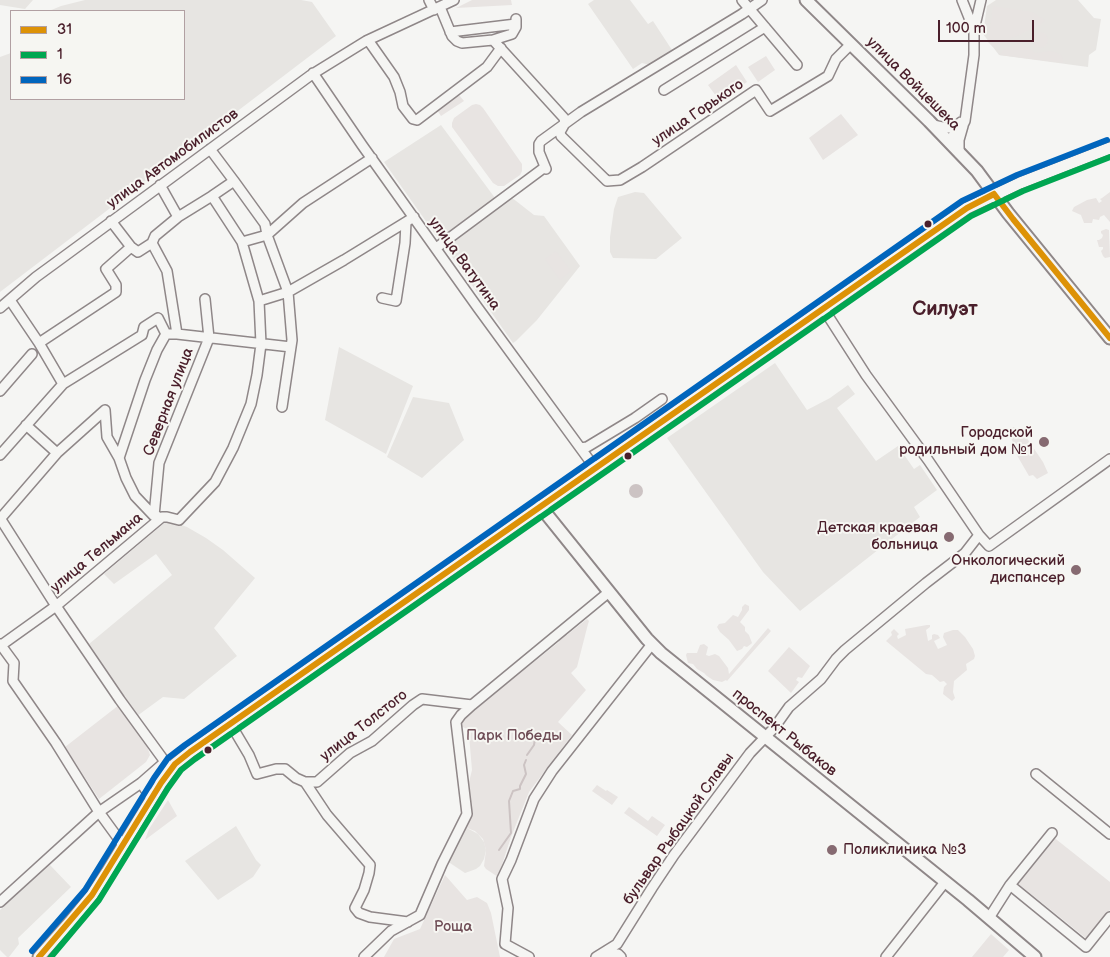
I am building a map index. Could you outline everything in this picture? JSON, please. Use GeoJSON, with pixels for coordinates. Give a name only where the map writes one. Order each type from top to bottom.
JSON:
{"type":"FeatureCollection","features":[{"type":"Feature","properties":{"kind":"main road","name":"улица Войцешека"},"geometry":{"type":"LineString","coordinates":[[806,0],[933,125],[976,171],[1110,338]]}},
{"type":"Feature","properties":{"kind":"main road"},"geometry":{"type":"LineString","coordinates":[[39,957],[87,902],[108,872],[168,766],[967,208],[1020,182],[1110,148]]}},
{"type":"Feature","properties":{"kind":"main road","name":"проспект Рыбаков"},"geometry":{"type":"LineString","coordinates":[[540,506],[661,653],[945,882],[1034,957]]}},
{"type":"Feature","properties":{"kind":"street"},"geometry":{"type":"LineString","coordinates":[[430,0],[437,8],[450,32],[456,41],[460,43],[493,40],[512,34],[516,27],[516,21],[450,32]]}},
{"type":"Feature","properties":{"kind":"street","name":"улица Автомобилистов"},"geometry":{"type":"LineString","coordinates":[[0,308],[111,221],[313,74],[368,40],[454,0]]}},
{"type":"Feature","properties":{"kind":"street"},"geometry":{"type":"LineString","coordinates":[[742,0],[797,64]]}},
{"type":"Feature","properties":{"kind":"street"},"geometry":{"type":"LineString","coordinates":[[436,248],[546,168],[538,152],[541,141],[581,112],[762,0]]}},
{"type":"Feature","properties":{"kind":"street"},"geometry":{"type":"LineString","coordinates":[[962,0],[974,30]]}},
{"type":"Feature","properties":{"kind":"street"},"geometry":{"type":"LineString","coordinates":[[959,153],[959,140],[965,120],[974,55],[974,30],[981,0]]}},
{"type":"Feature","properties":{"kind":"street"},"geometry":{"type":"LineString","coordinates":[[664,90],[765,27]]}},
{"type":"Feature","properties":{"kind":"street"},"geometry":{"type":"LineString","coordinates":[[368,40],[394,77],[403,106],[413,119],[417,120],[487,67],[501,48]]}},
{"type":"Feature","properties":{"kind":"street","name":"улица Горького"},"geometry":{"type":"LineString","coordinates":[[493,40],[564,118],[564,124],[560,132],[561,136],[607,181],[620,180],[756,90],[770,111],[828,76],[836,59],[851,44]]}},
{"type":"Feature","properties":{"kind":"street","name":"улица Ватутина"},"geometry":{"type":"LineString","coordinates":[[313,74],[372,158],[410,220],[436,248],[595,468]]}},
{"type":"Feature","properties":{"kind":"street"},"geometry":{"type":"LineString","coordinates":[[933,125],[952,128],[965,120]]}},
{"type":"Feature","properties":{"kind":"street"},"geometry":{"type":"LineString","coordinates":[[948,141],[965,120]]}},
{"type":"Feature","properties":{"kind":"street"},"geometry":{"type":"LineString","coordinates":[[210,149],[266,224],[267,235],[288,292],[292,340],[282,407]]}},
{"type":"Feature","properties":{"kind":"street"},"geometry":{"type":"LineString","coordinates":[[242,242],[267,235],[302,203],[372,158]]}},
{"type":"Feature","properties":{"kind":"street"},"geometry":{"type":"LineString","coordinates":[[111,221],[138,252],[152,243],[155,236],[178,217],[234,180]]}},
{"type":"Feature","properties":{"kind":"street"},"geometry":{"type":"LineString","coordinates":[[160,186],[178,217]]}},
{"type":"Feature","properties":{"kind":"street","name":"улица Тельмана"},"geometry":{"type":"LineString","coordinates":[[56,606],[158,516],[178,520],[215,482],[233,448],[251,404],[260,344],[259,301],[242,242],[212,196]]}},
{"type":"Feature","properties":{"kind":"street"},"geometry":{"type":"LineString","coordinates":[[259,301],[288,292],[410,220]]}},
{"type":"Feature","properties":{"kind":"street"},"geometry":{"type":"LineString","coordinates":[[382,298],[396,301],[410,220]]}},
{"type":"Feature","properties":{"kind":"street"},"geometry":{"type":"LineString","coordinates":[[152,243],[167,270],[177,334]]}},
{"type":"Feature","properties":{"kind":"street"},"geometry":{"type":"LineString","coordinates":[[39,343],[116,292],[116,285],[106,269],[132,247]]}},
{"type":"Feature","properties":{"kind":"street","name":"Северная улица"},"geometry":{"type":"LineString","coordinates":[[158,516],[159,463],[209,338],[205,299]]}},
{"type":"Feature","properties":{"kind":"street"},"geometry":{"type":"LineString","coordinates":[[10,300],[39,343],[63,384]]}},
{"type":"Feature","properties":{"kind":"street"},"geometry":{"type":"LineString","coordinates":[[823,308],[866,374],[979,535],[989,546],[1110,459]]}},
{"type":"Feature","properties":{"kind":"street"},"geometry":{"type":"LineString","coordinates":[[0,455],[63,384],[142,335],[144,327],[158,318],[166,334]]}},
{"type":"Feature","properties":{"kind":"street"},"geometry":{"type":"LineString","coordinates":[[166,334],[291,347]]}},
{"type":"Feature","properties":{"kind":"street"},"geometry":{"type":"LineString","coordinates":[[119,458],[145,380],[157,350],[166,334]]}},
{"type":"Feature","properties":{"kind":"street"},"geometry":{"type":"LineString","coordinates":[[0,391],[32,354]]}},
{"type":"Feature","properties":{"kind":"street"},"geometry":{"type":"LineString","coordinates":[[581,448],[587,447],[627,423],[662,399]]}},
{"type":"Feature","properties":{"kind":"street"},"geometry":{"type":"LineString","coordinates":[[0,902],[99,812],[168,766],[56,606],[0,518],[58,453],[105,410],[107,437],[119,458],[135,496],[158,516]]}},
{"type":"Feature","properties":{"kind":"street"},"geometry":{"type":"LineString","coordinates":[[26,425],[58,453]]}},
{"type":"Feature","properties":{"kind":"street","name":"бульвар Рыбацкой Славы"},"geometry":{"type":"LineString","coordinates":[[600,955],[617,944],[662,872],[750,753],[774,728],[789,707],[819,681],[845,650],[965,553],[979,535]]}},
{"type":"Feature","properties":{"kind":"street"},"geometry":{"type":"LineString","coordinates":[[364,957],[391,931],[420,916],[442,864],[467,814],[456,722],[461,715],[609,592]]}},
{"type":"Feature","properties":{"kind":"street"},"geometry":{"type":"LineString","coordinates":[[56,606],[0,645],[14,663],[13,681],[123,846]]}},
{"type":"Feature","properties":{"kind":"street"},"geometry":{"type":"LineString","coordinates":[[529,957],[505,944],[508,908],[502,879],[534,799],[552,771],[652,644]]}},
{"type":"Feature","properties":{"kind":"street","name":"улица Толстого"},"geometry":{"type":"LineString","coordinates":[[305,782],[317,782],[350,753],[372,741],[422,699],[472,706]]}},
{"type":"Feature","properties":{"kind":"street"},"geometry":{"type":"LineString","coordinates":[[230,723],[249,755],[257,774],[276,769],[285,769],[296,778],[305,782],[327,815],[370,865],[364,890],[355,908],[359,913],[370,917],[408,922]]}},
{"type":"Feature","properties":{"kind":"street"},"geometry":{"type":"LineString","coordinates":[[1036,774],[1110,834]]}},
{"type":"Feature","properties":{"kind":"street"},"geometry":{"type":"LineString","coordinates":[[141,783],[151,798]]}},
{"type":"Feature","properties":{"kind":"street"},"geometry":{"type":"LineString","coordinates":[[989,918],[1010,885],[1052,833]]}},
{"type":"Feature","properties":{"kind":"street"},"geometry":{"type":"LineString","coordinates":[[886,957],[945,882]]}},
{"type":"Feature","properties":{"kind":"street"},"geometry":{"type":"LineString","coordinates":[[1010,885],[1086,947],[1110,917]]}},
{"type":"Feature","properties":{"kind":"street"},"geometry":{"type":"LineString","coordinates":[[600,955],[618,954],[621,957]]}},
{"type":"Feature","properties":{"kind":"shaded area"},"geometry":{"type":"Polygon","coordinates":[[[0,0],[33,0],[25,9],[0,5],[0,0]]]}},
{"type":"Feature","properties":{"kind":"shaded area"},"geometry":{"type":"Polygon","coordinates":[[[85,0],[301,0],[312,2],[336,36],[0,292],[0,57],[10,53],[10,100],[185,100],[185,10],[51,10],[85,0]]]}},
{"type":"Feature","properties":{"kind":"shaded area"},"geometry":{"type":"Polygon","coordinates":[[[594,0],[630,0],[648,24],[653,21],[672,50],[650,65],[642,63],[633,69],[588,4],[594,0]]]}},
{"type":"Feature","properties":{"kind":"shaded area"},"geometry":{"type":"Polygon","coordinates":[[[996,0],[1078,0],[1094,18],[1101,19],[1096,50],[1089,55],[1088,67],[999,55],[983,34],[987,6],[996,0]]]}},
{"type":"Feature","properties":{"kind":"shaded area"},"geometry":{"type":"Polygon","coordinates":[[[441,125],[495,198],[440,241],[384,162],[441,125]]]}},
{"type":"Feature","properties":{"kind":"shaded area"},"geometry":{"type":"Polygon","coordinates":[[[635,192],[644,193],[682,238],[656,259],[613,258],[610,252],[614,209],[618,197],[635,192]]]}},
{"type":"Feature","properties":{"kind":"shaded area"},"geometry":{"type":"Polygon","coordinates":[[[511,197],[534,215],[544,216],[580,266],[537,320],[513,343],[443,244],[511,197]]]}},
{"type":"Feature","properties":{"kind":"shaded area"},"geometry":{"type":"Polygon","coordinates":[[[339,347],[413,386],[386,454],[325,420],[339,347]]]}},
{"type":"Feature","properties":{"kind":"shaded area"},"geometry":{"type":"Polygon","coordinates":[[[775,363],[807,410],[830,398],[848,385],[855,394],[837,408],[876,461],[898,446],[914,469],[920,465],[937,490],[914,507],[920,517],[800,611],[763,572],[667,438],[775,363]]]}},
{"type":"Feature","properties":{"kind":"shaded area"},"geometry":{"type":"Polygon","coordinates":[[[413,397],[449,403],[464,440],[422,478],[387,457],[413,397]]]}},
{"type":"Feature","properties":{"kind":"shaded area"},"geometry":{"type":"Polygon","coordinates":[[[633,484],[639,484],[643,491],[639,498],[633,498],[629,494],[629,488],[633,484]]]}},
{"type":"Feature","properties":{"kind":"shaded area"},"geometry":{"type":"Polygon","coordinates":[[[168,520],[187,527],[206,538],[255,578],[214,628],[237,656],[184,699],[163,697],[137,716],[89,644],[172,575],[156,554],[114,584],[104,574],[168,520]]]}},
{"type":"Feature","properties":{"kind":"shaded area"},"geometry":{"type":"Polygon","coordinates":[[[236,826],[256,860],[261,865],[253,877],[218,900],[185,861],[236,826]]]}},
{"type":"Feature","properties":{"kind":"shaded area"},"geometry":{"type":"Polygon","coordinates":[[[465,828],[478,834],[484,842],[486,850],[480,866],[465,873],[447,861],[465,828]]]}},
{"type":"Feature","properties":{"kind":"shaded area"},"geometry":{"type":"Polygon","coordinates":[[[50,865],[71,887],[18,938],[19,944],[7,957],[0,950],[0,910],[50,865]]]}},
{"type":"Feature","properties":{"kind":"green space"},"geometry":{"type":"Polygon","coordinates":[[[472,0],[511,0],[512,5],[456,8],[472,0]]]}},
{"type":"Feature","properties":{"kind":"green space"},"geometry":{"type":"Polygon","coordinates":[[[993,6],[1032,12],[1045,20],[1042,24],[993,47],[988,42],[993,6]]]}},
{"type":"Feature","properties":{"kind":"green space"},"geometry":{"type":"Polygon","coordinates":[[[1040,32],[1046,34],[1048,40],[1046,46],[1040,48],[1034,46],[1032,40],[1034,34],[1040,32]]]}},
{"type":"Feature","properties":{"kind":"green space"},"geometry":{"type":"Polygon","coordinates":[[[1019,43],[1036,53],[1055,52],[1061,55],[1063,63],[999,55],[1002,51],[1019,43]]]}},
{"type":"Feature","properties":{"kind":"green space"},"geometry":{"type":"Polygon","coordinates":[[[766,56],[775,70],[758,82],[748,67],[766,56]]]}},
{"type":"Feature","properties":{"kind":"green space"},"geometry":{"type":"Polygon","coordinates":[[[736,65],[747,82],[719,100],[708,85],[736,65]]]}},
{"type":"Feature","properties":{"kind":"green space"},"geometry":{"type":"Polygon","coordinates":[[[459,95],[464,101],[441,116],[437,110],[459,95]]]}},
{"type":"Feature","properties":{"kind":"green space"},"geometry":{"type":"Polygon","coordinates":[[[476,104],[483,108],[522,164],[520,175],[504,186],[498,186],[493,183],[452,127],[454,118],[476,104]]]}},
{"type":"Feature","properties":{"kind":"green space"},"geometry":{"type":"Polygon","coordinates":[[[841,114],[858,135],[823,160],[809,138],[841,114]]]}},
{"type":"Feature","properties":{"kind":"green space"},"geometry":{"type":"Polygon","coordinates":[[[1110,192],[1110,222],[1104,215],[1099,220],[1093,219],[1092,223],[1084,223],[1081,215],[1072,211],[1074,207],[1087,200],[1096,198],[1099,203],[1102,201],[1100,199],[1110,192]]]}},
{"type":"Feature","properties":{"kind":"green space"},"geometry":{"type":"Polygon","coordinates":[[[1109,230],[1110,257],[1105,258],[1101,251],[1103,247],[1099,247],[1097,240],[1102,238],[1101,231],[1109,230]]]}},
{"type":"Feature","properties":{"kind":"green space"},"geometry":{"type":"Polygon","coordinates":[[[556,251],[571,271],[560,280],[545,259],[556,251]]]}},
{"type":"Feature","properties":{"kind":"green space"},"geometry":{"type":"Polygon","coordinates":[[[1014,427],[1018,432],[1022,431],[1043,462],[1048,473],[1037,479],[1033,475],[1029,476],[1011,445],[1013,442],[1008,432],[1010,431],[1013,435],[1012,428],[1014,427]]]}},
{"type":"Feature","properties":{"kind":"green space"},"geometry":{"type":"Polygon","coordinates":[[[745,604],[749,606],[749,610],[740,622],[745,627],[745,631],[752,643],[737,651],[717,627],[719,624],[725,623],[733,615],[738,617],[745,604]]]}},
{"type":"Feature","properties":{"kind":"green space","name":"Парк Победы"},"geometry":{"type":"Polygon","coordinates":[[[587,619],[589,621],[577,667],[571,673],[586,690],[558,722],[572,735],[529,792],[498,877],[484,866],[486,850],[483,839],[475,831],[467,828],[470,806],[468,793],[472,770],[469,735],[467,729],[461,726],[461,724],[490,697],[559,642],[559,638],[567,635],[587,619]]]}},
{"type":"Feature","properties":{"kind":"green space"},"geometry":{"type":"Polygon","coordinates":[[[930,625],[926,630],[928,641],[932,639],[934,634],[940,638],[934,641],[938,649],[947,645],[943,637],[944,633],[958,630],[973,649],[974,659],[966,664],[967,670],[954,681],[953,692],[955,698],[952,701],[943,694],[944,687],[947,684],[944,681],[940,682],[932,675],[926,674],[886,641],[892,635],[891,632],[894,629],[899,634],[897,636],[898,639],[906,635],[905,629],[930,625]]]}},
{"type":"Feature","properties":{"kind":"green space"},"geometry":{"type":"Polygon","coordinates":[[[768,628],[771,631],[727,681],[713,680],[693,664],[688,663],[687,653],[697,653],[700,645],[704,644],[708,647],[706,655],[715,654],[719,656],[728,668],[729,674],[768,628]]]}},
{"type":"Feature","properties":{"kind":"green space"},"geometry":{"type":"Polygon","coordinates":[[[789,647],[810,666],[802,678],[798,677],[796,680],[799,682],[791,693],[768,671],[789,647]]]}},
{"type":"Feature","properties":{"kind":"green space"},"geometry":{"type":"Polygon","coordinates":[[[119,705],[137,729],[150,755],[146,762],[99,799],[65,747],[119,705]]]}},
{"type":"Feature","properties":{"kind":"green space"},"geometry":{"type":"Polygon","coordinates":[[[597,785],[618,797],[612,805],[592,791],[597,785]]]}},
{"type":"Feature","properties":{"kind":"green space"},"geometry":{"type":"Polygon","coordinates":[[[168,800],[177,816],[145,840],[149,829],[168,800]]]}},
{"type":"Feature","properties":{"kind":"green space"},"geometry":{"type":"Polygon","coordinates":[[[629,807],[648,821],[652,816],[665,825],[657,836],[624,813],[629,807]]]}},
{"type":"Feature","properties":{"kind":"green space"},"geometry":{"type":"Polygon","coordinates":[[[1052,836],[1110,882],[1110,910],[1087,939],[1016,882],[1052,836]]]}},
{"type":"Feature","properties":{"kind":"green space","name":"Роща"},"geometry":{"type":"Polygon","coordinates":[[[445,875],[467,900],[477,897],[487,903],[491,913],[500,957],[384,957],[394,939],[420,929],[445,875]]]}},
{"type":"Feature","properties":{"kind":"green space"},"geometry":{"type":"Polygon","coordinates":[[[991,934],[1009,950],[1003,957],[972,957],[991,934]]]}},
{"type":"Feature","properties":{"kind":"waterway"},"geometry":{"type":"LineString","coordinates":[[527,755],[534,745],[536,733]]}},
{"type":"Feature","properties":{"kind":"waterway"},"geometry":{"type":"LineString","coordinates":[[499,850],[511,833],[509,801],[513,791],[520,789],[526,774],[524,765],[526,760]]}},
{"type":"Feature","properties":{"kind":"transit line","name":"16"},"geometry":{"type":"LineString","coordinates":[[32,951],[85,890],[154,778],[168,758],[185,745],[962,201],[1017,175],[1107,140]]}},
{"type":"Feature","properties":{"kind":"transit line","name":"1"},"geometry":{"type":"LineString","coordinates":[[51,957],[99,900],[168,788],[181,770],[195,759],[971,216],[1023,191],[1110,157]]}},
{"type":"Feature","properties":{"kind":"transit line","name":"31"},"geometry":{"type":"LineString","coordinates":[[994,194],[1110,338]]}},
{"type":"Feature","properties":{"kind":"transit line","name":"31"},"geometry":{"type":"LineString","coordinates":[[39,957],[92,895],[161,783],[175,764],[190,752],[967,208],[994,194]]}},
{"type":"Feature","properties":{"kind":"place","name":"Городской родильный дом №1"},"geometry":{"type":"Point","coordinates":[1044,442]}},
{"type":"Feature","properties":{"kind":"place","name":"Детская краевая больница"},"geometry":{"type":"Point","coordinates":[949,537]}},
{"type":"Feature","properties":{"kind":"place","name":"Онкологический диспансер"},"geometry":{"type":"Point","coordinates":[1076,570]}},
{"type":"Feature","properties":{"kind":"place","name":"Поликлиника №3"},"geometry":{"type":"Point","coordinates":[832,850]}},
{"type":"Feature","properties":{"kind":"district","name":"Силуэт"},"geometry":{"type":"Point","coordinates":[945,310]}}]}
